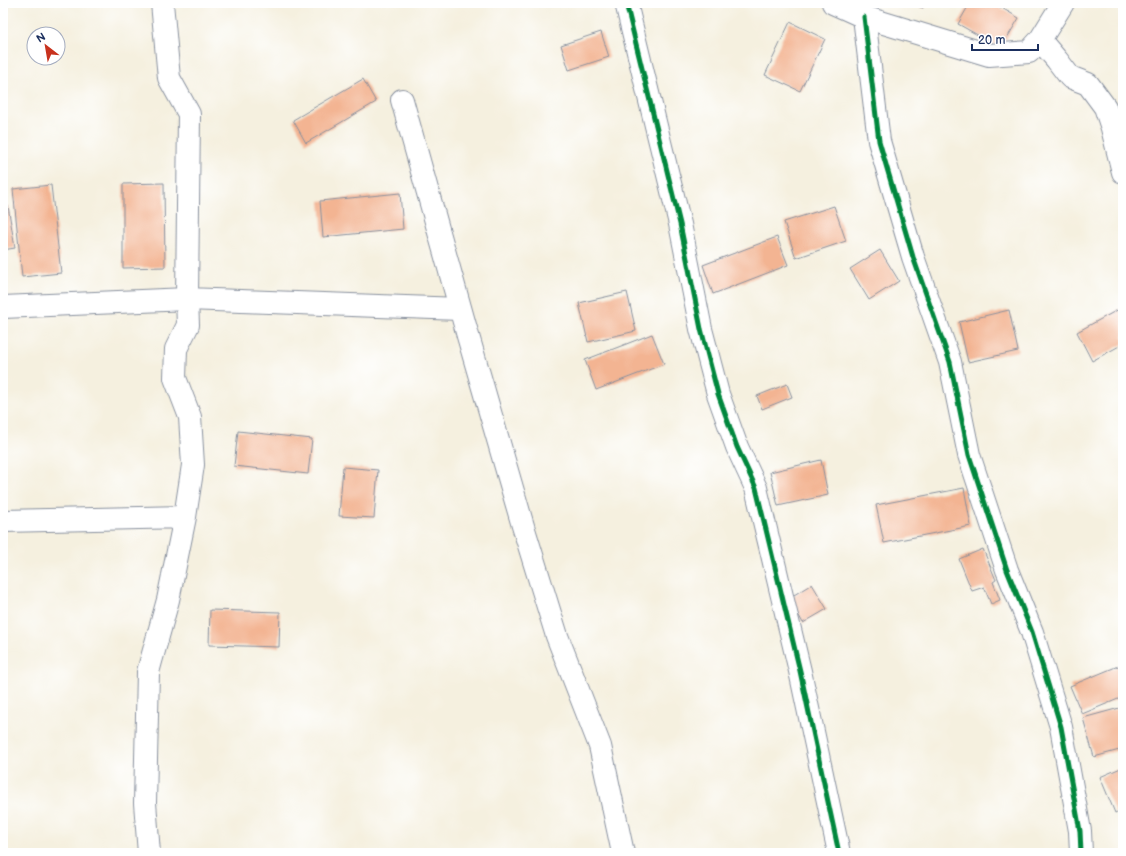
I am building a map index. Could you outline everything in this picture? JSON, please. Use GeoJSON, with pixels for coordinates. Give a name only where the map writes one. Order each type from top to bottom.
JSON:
{"type":"FeatureCollection","features":[{"type":"Feature","properties":{"kind":"street"},"geometry":{"type":"LineString","coordinates":[[149,853],[145,803],[148,672],[168,600],[185,517],[193,465],[190,418],[175,378],[176,349],[188,325],[189,114],[169,78],[162,3]]}},
{"type":"Feature","properties":{"kind":"street"},"geometry":{"type":"LineString","coordinates":[[626,3],[680,224],[701,329],[718,394],[737,447],[756,488],[800,671],[839,853]]}},
{"type":"Feature","properties":{"kind":"street"},"geometry":{"type":"LineString","coordinates":[[833,3],[864,17],[989,55],[1029,52],[1040,40],[1063,3]]}},
{"type":"Feature","properties":{"kind":"street"},"geometry":{"type":"LineString","coordinates":[[864,17],[879,142],[914,257],[950,362],[969,455],[1007,570],[1032,632],[1061,727],[1080,831],[1081,853]]}},
{"type":"Feature","properties":{"kind":"street"},"geometry":{"type":"LineString","coordinates":[[1040,40],[1070,77],[1088,84],[1105,107],[1123,172]]}},
{"type":"Feature","properties":{"kind":"street"},"geometry":{"type":"LineString","coordinates":[[402,100],[523,526],[557,636],[600,746],[623,853]]}},
{"type":"Feature","properties":{"kind":"street"},"geometry":{"type":"LineString","coordinates":[[3,307],[187,299],[460,308]]}},
{"type":"Feature","properties":{"kind":"street"},"geometry":{"type":"LineString","coordinates":[[3,521],[185,517]]}},
{"type":"Feature","properties":{"kind":"building"},"geometry":{"type":"Polygon","coordinates":[[[908,3],[925,3],[923,8],[908,3]]]}},
{"type":"Feature","properties":{"kind":"building"},"geometry":{"type":"Polygon","coordinates":[[[970,3],[993,3],[1019,18],[1001,48],[958,24],[970,3]]]}},
{"type":"Feature","properties":{"kind":"building"},"geometry":{"type":"Polygon","coordinates":[[[790,22],[825,39],[800,91],[765,75],[790,22]]]}},
{"type":"Feature","properties":{"kind":"building"},"geometry":{"type":"Polygon","coordinates":[[[601,32],[609,57],[569,70],[561,45],[601,32]]]}},
{"type":"Feature","properties":{"kind":"building"},"geometry":{"type":"Polygon","coordinates":[[[363,79],[376,102],[306,143],[293,120],[363,79]]]}},
{"type":"Feature","properties":{"kind":"building"},"geometry":{"type":"Polygon","coordinates":[[[164,183],[165,267],[123,268],[123,184],[164,183]]]}},
{"type":"Feature","properties":{"kind":"building"},"geometry":{"type":"Polygon","coordinates":[[[51,185],[61,273],[22,277],[13,189],[51,185]]]}},
{"type":"Feature","properties":{"kind":"building"},"geometry":{"type":"Polygon","coordinates":[[[400,193],[403,229],[323,237],[320,201],[400,193]]]}},
{"type":"Feature","properties":{"kind":"building"},"geometry":{"type":"Polygon","coordinates":[[[8,206],[15,248],[3,250],[3,207],[8,206]]]}},
{"type":"Feature","properties":{"kind":"building"},"geometry":{"type":"Polygon","coordinates":[[[834,206],[846,241],[796,258],[784,222],[834,206]]]}},
{"type":"Feature","properties":{"kind":"building"},"geometry":{"type":"Polygon","coordinates":[[[777,237],[788,265],[713,294],[703,265],[777,237]]]}},
{"type":"Feature","properties":{"kind":"building"},"geometry":{"type":"Polygon","coordinates":[[[880,250],[899,281],[869,300],[850,269],[880,250]]]}},
{"type":"Feature","properties":{"kind":"building"},"geometry":{"type":"Polygon","coordinates":[[[627,292],[636,331],[588,342],[579,303],[627,292]]]}},
{"type":"Feature","properties":{"kind":"building"},"geometry":{"type":"Polygon","coordinates":[[[1123,307],[1123,344],[1092,361],[1077,332],[1123,307]]]}},
{"type":"Feature","properties":{"kind":"building"},"geometry":{"type":"Polygon","coordinates":[[[1009,310],[1018,351],[968,362],[959,322],[1009,310]]]}},
{"type":"Feature","properties":{"kind":"building"},"geometry":{"type":"Polygon","coordinates":[[[652,334],[664,364],[596,390],[585,360],[652,334]]]}},
{"type":"Feature","properties":{"kind":"building"},"geometry":{"type":"Polygon","coordinates":[[[787,384],[792,397],[762,409],[757,396],[787,384]]]}},
{"type":"Feature","properties":{"kind":"building"},"geometry":{"type":"Polygon","coordinates":[[[238,431],[312,439],[308,474],[234,466],[238,431]]]}},
{"type":"Feature","properties":{"kind":"building"},"geometry":{"type":"Polygon","coordinates":[[[821,460],[828,495],[778,506],[770,472],[821,460]]]}},
{"type":"Feature","properties":{"kind":"building"},"geometry":{"type":"Polygon","coordinates":[[[343,467],[378,470],[374,518],[339,516],[343,467]]]}},
{"type":"Feature","properties":{"kind":"building"},"geometry":{"type":"Polygon","coordinates":[[[964,488],[971,526],[884,543],[876,505],[964,488]]]}},
{"type":"Feature","properties":{"kind":"building"},"geometry":{"type":"Polygon","coordinates":[[[983,549],[996,580],[993,582],[1000,600],[991,604],[984,587],[972,591],[959,559],[983,549]]]}},
{"type":"Feature","properties":{"kind":"building"},"geometry":{"type":"Polygon","coordinates":[[[812,584],[827,609],[803,623],[789,598],[812,584]]]}},
{"type":"Feature","properties":{"kind":"building"},"geometry":{"type":"Polygon","coordinates":[[[210,610],[280,612],[279,647],[209,645],[210,610]]]}},
{"type":"Feature","properties":{"kind":"building"},"geometry":{"type":"Polygon","coordinates":[[[1123,664],[1123,697],[1082,714],[1070,686],[1123,664]]]}},
{"type":"Feature","properties":{"kind":"building"},"geometry":{"type":"Polygon","coordinates":[[[1123,707],[1123,749],[1094,757],[1083,718],[1123,707]]]}},
{"type":"Feature","properties":{"kind":"building"},"geometry":{"type":"Polygon","coordinates":[[[1123,767],[1123,809],[1115,813],[1100,777],[1123,767]]]}},
{"type":"Feature","properties":{"kind":"cycle path"},"geometry":{"type":"LineString","coordinates":[[626,3],[680,224],[701,329],[718,394],[737,447],[756,488],[800,671],[839,853]]}},
{"type":"Feature","properties":{"kind":"cycle path"},"geometry":{"type":"LineString","coordinates":[[864,17],[879,141],[913,257],[950,362],[969,455],[1007,570],[1032,632],[1061,727],[1080,831],[1081,853]]}}]}
